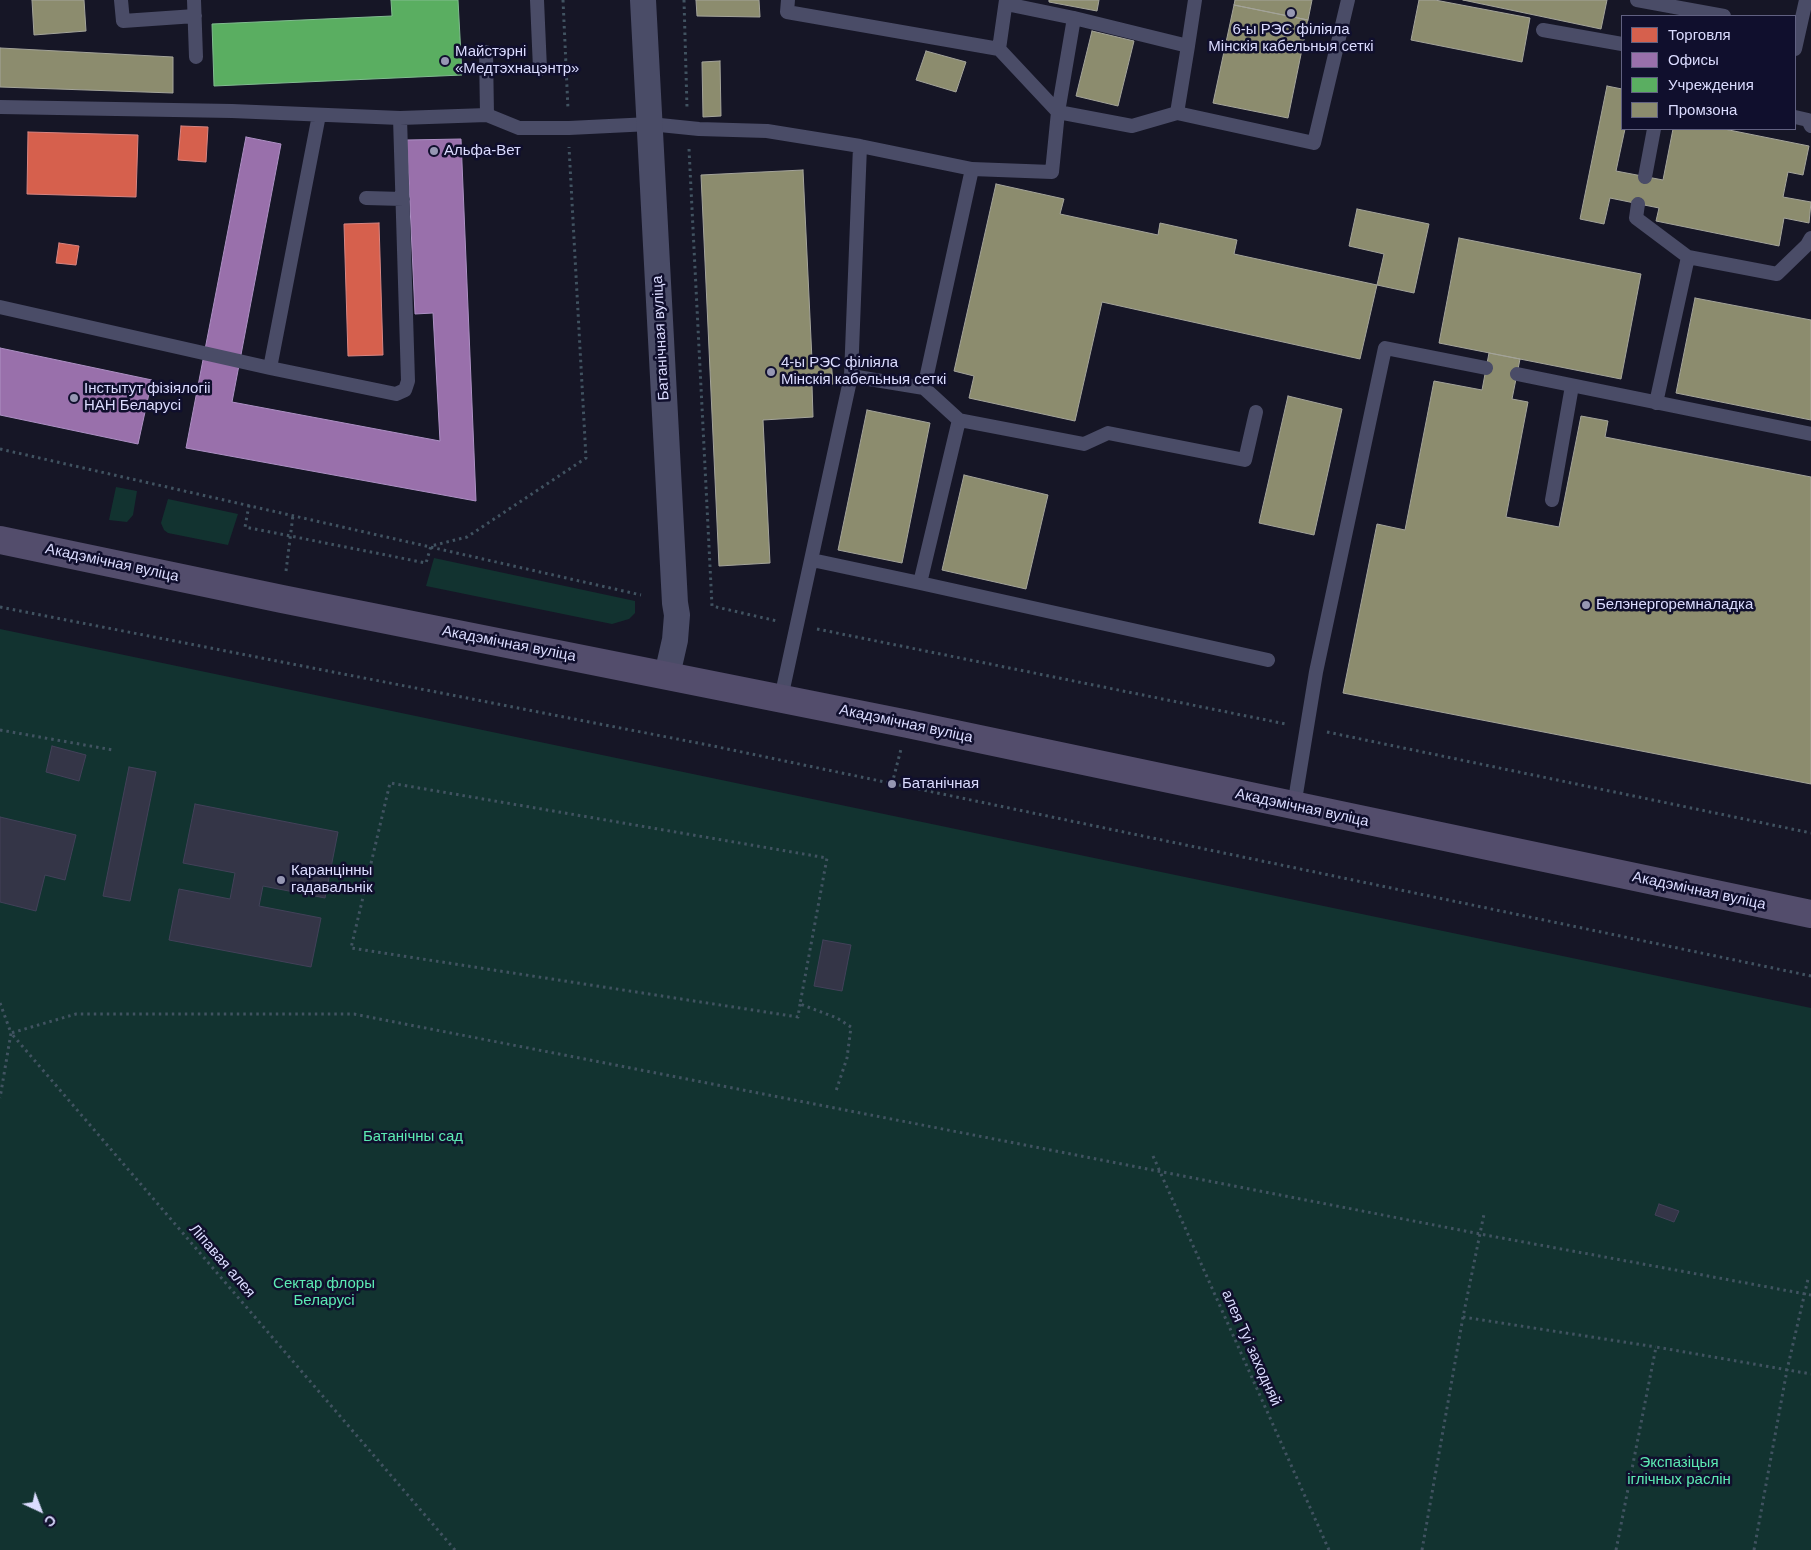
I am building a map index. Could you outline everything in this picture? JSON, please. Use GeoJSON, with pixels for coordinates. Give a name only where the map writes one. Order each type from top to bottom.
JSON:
{"type":"FeatureCollection","features":[{"type":"Feature","properties":{"kind":"main road","name":"Акадэмічная вуліца"},"geometry":{"type":"LineString","coordinates":[[0,540],[282,599],[908,724],[1811,914]]}},
{"type":"Feature","properties":{"kind":"street","name":"Батанічная вуліца"},"geometry":{"type":"LineString","coordinates":[[643,0],[674,602],[677,615],[675,640],[667,675]]}},
{"type":"Feature","properties":{"kind":"lane"},"geometry":{"type":"LineString","coordinates":[[121,0],[123,21],[195,16]]}},
{"type":"Feature","properties":{"kind":"lane"},"geometry":{"type":"LineString","coordinates":[[194,0],[196,57]]}},
{"type":"Feature","properties":{"kind":"lane"},"geometry":{"type":"LineString","coordinates":[[537,0],[540,69]]}},
{"type":"Feature","properties":{"kind":"lane"},"geometry":{"type":"LineString","coordinates":[[788,0],[788,12],[999,49],[1058,112],[1132,126],[1176,114],[1314,143],[1348,0]]}},
{"type":"Feature","properties":{"kind":"lane"},"geometry":{"type":"LineString","coordinates":[[1176,114],[1195,0]]}},
{"type":"Feature","properties":{"kind":"lane"},"geometry":{"type":"LineString","coordinates":[[1637,0],[1719,15]]}},
{"type":"Feature","properties":{"kind":"lane"},"geometry":{"type":"LineString","coordinates":[[1797,30],[1806,0]]}},
{"type":"Feature","properties":{"kind":"lane"},"geometry":{"type":"LineString","coordinates":[[999,49],[1006,2],[1188,46]]}},
{"type":"Feature","properties":{"kind":"lane"},"geometry":{"type":"LineString","coordinates":[[0,107],[318,114],[400,118],[487,115],[519,128],[569,128],[650,124],[688,128],[767,131],[860,146],[972,169],[1052,172],[1058,112],[1074,18]]}},
{"type":"Feature","properties":{"kind":"lane"},"geometry":{"type":"LineString","coordinates":[[1543,30],[1621,44]]}},
{"type":"Feature","properties":{"kind":"lane"},"geometry":{"type":"LineString","coordinates":[[486,52],[487,115]]}},
{"type":"Feature","properties":{"kind":"lane"},"geometry":{"type":"LineString","coordinates":[[270,368],[318,114]]}},
{"type":"Feature","properties":{"kind":"lane"},"geometry":{"type":"LineString","coordinates":[[0,307],[270,368],[396,394],[405,390],[408,381],[400,118]]}},
{"type":"Feature","properties":{"kind":"lane"},"geometry":{"type":"LineString","coordinates":[[1796,118],[1808,120],[1811,126]]}},
{"type":"Feature","properties":{"kind":"lane"},"geometry":{"type":"LineString","coordinates":[[1645,176],[1654,130]]}},
{"type":"Feature","properties":{"kind":"lane"},"geometry":{"type":"LineString","coordinates":[[782,698],[851,376],[860,146]]}},
{"type":"Feature","properties":{"kind":"lane"},"geometry":{"type":"LineString","coordinates":[[924,388],[972,169]]}},
{"type":"Feature","properties":{"kind":"lane"},"geometry":{"type":"LineString","coordinates":[[366,198],[402,199]]}},
{"type":"Feature","properties":{"kind":"lane"},"geometry":{"type":"LineString","coordinates":[[1638,204],[1636,218],[1688,257],[1777,274],[1807,245],[1811,238]]}},
{"type":"Feature","properties":{"kind":"lane"},"geometry":{"type":"LineString","coordinates":[[1656,402],[1688,257]]}},
{"type":"Feature","properties":{"kind":"lane"},"geometry":{"type":"LineString","coordinates":[[1294,806],[1306,728],[1384,348],[1486,368]]}},
{"type":"Feature","properties":{"kind":"lane"},"geometry":{"type":"LineString","coordinates":[[1517,374],[1811,434]]}},
{"type":"Feature","properties":{"kind":"lane"},"geometry":{"type":"LineString","coordinates":[[851,376],[924,388],[959,420],[1084,444],[1108,433],[1245,460],[1256,412]]}},
{"type":"Feature","properties":{"kind":"lane"},"geometry":{"type":"LineString","coordinates":[[1552,500],[1572,386]]}},
{"type":"Feature","properties":{"kind":"lane"},"geometry":{"type":"LineString","coordinates":[[920,582],[959,420]]}},
{"type":"Feature","properties":{"kind":"lane"},"geometry":{"type":"LineString","coordinates":[[812,560],[920,582],[1268,660]]}},
{"type":"Feature","properties":{"kind":"path"},"geometry":{"type":"LineString","coordinates":[[431,546],[468,537],[586,458],[563,0]]}},
{"type":"Feature","properties":{"kind":"path"},"geometry":{"type":"LineString","coordinates":[[684,0],[688,128],[712,606],[747,615],[1306,728],[1811,833]]}},
{"type":"Feature","properties":{"kind":"path"},"geometry":{"type":"LineString","coordinates":[[0,449],[641,595]]}},
{"type":"Feature","properties":{"kind":"path"},"geometry":{"type":"LineString","coordinates":[[249,505],[245,527],[426,563],[431,546]]}},
{"type":"Feature","properties":{"kind":"path"},"geometry":{"type":"LineString","coordinates":[[282,599],[293,515]]}},
{"type":"Feature","properties":{"kind":"path"},"geometry":{"type":"LineString","coordinates":[[0,608],[718,747],[1811,976]]}},
{"type":"Feature","properties":{"kind":"path"},"geometry":{"type":"LineString","coordinates":[[892,784],[908,724]]}},
{"type":"Feature","properties":{"kind":"path"},"geometry":{"type":"LineString","coordinates":[[0,730],[113,750]]}},
{"type":"Feature","properties":{"kind":"path"},"geometry":{"type":"LineString","coordinates":[[390,782],[827,858],[800,1004],[798,1017],[351,948],[390,782]]}},
{"type":"Feature","properties":{"kind":"path"},"geometry":{"type":"LineString","coordinates":[[0,1003],[11,1033],[0,1098]]}},
{"type":"Feature","properties":{"kind":"path"},"geometry":{"type":"LineString","coordinates":[[800,1004],[837,1018],[851,1027],[846,1058],[836,1091]]}},
{"type":"Feature","properties":{"kind":"path"},"geometry":{"type":"LineString","coordinates":[[11,1033],[76,1014],[354,1014],[1480,1234],[1811,1295]]}},
{"type":"Feature","properties":{"kind":"path","name":"Ліпавая алея"},"geometry":{"type":"LineString","coordinates":[[11,1033],[455,1550]]}},
{"type":"Feature","properties":{"kind":"path","name":"алея Туі заходняй"},"geometry":{"type":"LineString","coordinates":[[1154,1156],[1329,1550]]}},
{"type":"Feature","properties":{"kind":"path"},"geometry":{"type":"LineString","coordinates":[[1422,1550],[1484,1214]]}},
{"type":"Feature","properties":{"kind":"path"},"geometry":{"type":"LineString","coordinates":[[1754,1550],[1787,1370],[1808,1279]]}},
{"type":"Feature","properties":{"kind":"path"},"geometry":{"type":"LineString","coordinates":[[1464,1317],[1656,1347],[1811,1374]]}},
{"type":"Feature","properties":{"kind":"path"},"geometry":{"type":"LineString","coordinates":[[1616,1550],[1656,1347]]}},
{"type":"Feature","properties":{"kind":"green space"},"geometry":{"type":"Polygon","coordinates":[[[116,487],[137,491],[133,515],[127,522],[109,520],[116,487]]]}},
{"type":"Feature","properties":{"kind":"green space"},"geometry":{"type":"Polygon","coordinates":[[[168,499],[238,514],[228,545],[168,533],[164,530],[161,523],[168,499]]]}},
{"type":"Feature","properties":{"kind":"green space"},"geometry":{"type":"Polygon","coordinates":[[[434,558],[635,601],[635,613],[629,619],[612,624],[426,586],[434,558]]]}},
{"type":"Feature","properties":{"kind":"green space","name":"Батанічны сад"},"geometry":{"type":"Polygon","coordinates":[[[0,629],[1811,1008],[1811,1550],[0,1550],[0,629]]]}},
{"type":"Feature","properties":{"kind":"building: Торговля"},"geometry":{"type":"Polygon","coordinates":[[[181,126],[208,127],[206,162],[178,160],[181,126]]]}},
{"type":"Feature","properties":{"kind":"building: Торговля"},"geometry":{"type":"Polygon","coordinates":[[[28,132],[138,135],[136,197],[27,194],[28,132]]]}},
{"type":"Feature","properties":{"kind":"building: Торговля"},"geometry":{"type":"Polygon","coordinates":[[[379,223],[383,355],[348,356],[344,224],[379,223]]]}},
{"type":"Feature","properties":{"kind":"building: Торговля"},"geometry":{"type":"Polygon","coordinates":[[[59,243],[79,246],[76,265],[56,263],[59,243]]]}},
{"type":"Feature","properties":{"kind":"building: Офисы"},"geometry":{"type":"Polygon","coordinates":[[[246,137],[281,144],[232,402],[440,441],[433,313],[415,314],[407,140],[461,139],[476,501],[186,448],[246,137]]]}},
{"type":"Feature","properties":{"kind":"building: Офисы","name":"Інстытут фізіялогіі НАН Беларусі"},"geometry":{"type":"Polygon","coordinates":[[[0,348],[152,380],[138,444],[0,415],[0,348]]]}},
{"type":"Feature","properties":{"kind":"building: Учреждения"},"geometry":{"type":"Polygon","coordinates":[[[391,0],[458,0],[462,75],[214,86],[212,24],[392,16],[391,0]]]}},
{"type":"Feature","properties":{"kind":"building: Промзона"},"geometry":{"type":"Polygon","coordinates":[[[32,0],[84,0],[86,31],[34,35],[32,0]]]}},
{"type":"Feature","properties":{"kind":"building: Промзона"},"geometry":{"type":"Polygon","coordinates":[[[696,0],[759,0],[760,17],[697,16],[696,0]]]}},
{"type":"Feature","properties":{"kind":"building: Промзона"},"geometry":{"type":"Polygon","coordinates":[[[1049,0],[1099,0],[1097,11],[1049,2],[1049,0]]]}},
{"type":"Feature","properties":{"kind":"building: Промзона","name":"6-ы РЭС філіяла Мінскія кабельныя сеткі"},"geometry":{"type":"Polygon","coordinates":[[[1235,0],[1312,0],[1308,20],[1234,5],[1235,0]]]}},
{"type":"Feature","properties":{"kind":"building: Промзона"},"geometry":{"type":"Polygon","coordinates":[[[1419,0],[1435,0],[1530,18],[1522,62],[1411,40],[1419,0]]]}},
{"type":"Feature","properties":{"kind":"building: Промзона"},"geometry":{"type":"Polygon","coordinates":[[[1463,0],[1607,0],[1601,29],[1463,0]]]}},
{"type":"Feature","properties":{"kind":"building: Промзона"},"geometry":{"type":"Polygon","coordinates":[[[1234,5],[1308,20],[1288,118],[1213,103],[1234,5]]]}},
{"type":"Feature","properties":{"kind":"building: Промзона"},"geometry":{"type":"Polygon","coordinates":[[[1092,31],[1134,41],[1118,106],[1076,96],[1092,31]]]}},
{"type":"Feature","properties":{"kind":"building: Промзона"},"geometry":{"type":"Polygon","coordinates":[[[0,48],[173,57],[173,93],[0,87],[0,48]]]}},
{"type":"Feature","properties":{"kind":"building: Промзона"},"geometry":{"type":"Polygon","coordinates":[[[926,51],[966,62],[956,92],[916,80],[926,51]]]}},
{"type":"Feature","properties":{"kind":"building: Промзона"},"geometry":{"type":"Polygon","coordinates":[[[720,61],[721,116],[703,117],[702,62],[720,61]]]}},
{"type":"Feature","properties":{"kind":"building: Промзона"},"geometry":{"type":"Polygon","coordinates":[[[1607,86],[1621,89],[1621,130],[1625,130],[1616,171],[1663,180],[1673,130],[1729,130],[1809,146],[1803,175],[1788,172],[1783,197],[1811,202],[1809,223],[1784,218],[1779,246],[1656,221],[1659,208],[1610,198],[1604,224],[1580,219],[1607,86]]]}},
{"type":"Feature","properties":{"kind":"building: Промзона","name":"4-ы РЭС філіяла Мінскія кабельныя сеткі"},"geometry":{"type":"Polygon","coordinates":[[[803,170],[812,360],[831,359],[833,384],[812,385],[813,417],[763,420],[770,563],[719,566],[701,175],[803,170]]]}},
{"type":"Feature","properties":{"kind":"building: Промзона"},"geometry":{"type":"Polygon","coordinates":[[[996,184],[1064,199],[1060,214],[1158,235],[1160,223],[1237,240],[1234,254],[1377,285],[1360,359],[1102,302],[1075,421],[969,398],[974,376],[954,371],[996,184]]]}},
{"type":"Feature","properties":{"kind":"building: Промзона"},"geometry":{"type":"Polygon","coordinates":[[[1357,209],[1429,224],[1414,293],[1377,285],[1384,254],[1349,246],[1357,209]]]}},
{"type":"Feature","properties":{"kind":"building: Промзона"},"geometry":{"type":"Polygon","coordinates":[[[1459,238],[1641,274],[1621,379],[1439,343],[1459,238]]]}},
{"type":"Feature","properties":{"kind":"building: Промзона"},"geometry":{"type":"Polygon","coordinates":[[[1695,298],[1811,320],[1811,420],[1676,393],[1695,298]]]}},
{"type":"Feature","properties":{"kind":"building: Промзона","name":"Белэнергоремналадка"},"geometry":{"type":"Polygon","coordinates":[[[1489,353],[1520,359],[1512,399],[1528,402],[1506,517],[1559,527],[1581,416],[1608,421],[1605,437],[1811,477],[1811,784],[1343,693],[1377,524],[1405,530],[1434,381],[1482,390],[1489,353]]]}},
{"type":"Feature","properties":{"kind":"building: Промзона"},"geometry":{"type":"Polygon","coordinates":[[[1288,396],[1342,409],[1314,535],[1259,523],[1288,396]]]}},
{"type":"Feature","properties":{"kind":"building: Промзона"},"geometry":{"type":"Polygon","coordinates":[[[867,410],[930,423],[902,563],[838,550],[867,410]]]}},
{"type":"Feature","properties":{"kind":"building: Промзона"},"geometry":{"type":"Polygon","coordinates":[[[964,475],[1048,495],[1026,589],[942,570],[964,475]]]}},
{"type":"Feature","properties":{"kind":"building: Прочее"},"geometry":{"type":"Polygon","coordinates":[[[52,746],[86,755],[79,781],[46,772],[52,746]]]}},
{"type":"Feature","properties":{"kind":"building: Прочее"},"geometry":{"type":"Polygon","coordinates":[[[129,767],[156,772],[130,901],[103,896],[129,767]]]}},
{"type":"Feature","properties":{"kind":"building: Прочее","name":"Каранцінны гадавальнік"},"geometry":{"type":"Polygon","coordinates":[[[195,804],[338,832],[325,898],[263,886],[259,906],[321,918],[311,967],[169,940],[179,889],[230,899],[235,873],[183,863],[195,804]]]}},
{"type":"Feature","properties":{"kind":"building: Прочее"},"geometry":{"type":"Polygon","coordinates":[[[0,817],[76,835],[65,880],[45,875],[36,911],[0,902],[0,817]]]}},
{"type":"Feature","properties":{"kind":"building: Прочее"},"geometry":{"type":"Polygon","coordinates":[[[823,940],[851,945],[842,991],[814,986],[823,940]]]}},
{"type":"Feature","properties":{"kind":"building: Прочее"},"geometry":{"type":"Polygon","coordinates":[[[1659,1204],[1679,1211],[1674,1222],[1655,1215],[1659,1204]]]}},
{"type":"Feature","properties":{"kind":"place","name":"6-ы РЭС філіяла Мінскія кабельныя сеткі"},"geometry":{"type":"Point","coordinates":[1291,13]}},
{"type":"Feature","properties":{"kind":"place","name":"Майстэрні «Медтэхнацэнтр»"},"geometry":{"type":"Point","coordinates":[445,61]}},
{"type":"Feature","properties":{"kind":"place","name":"Альфа-Вет"},"geometry":{"type":"Point","coordinates":[434,151]}},
{"type":"Feature","properties":{"kind":"place","name":"4-ы РЭС філіяла Мінскія кабельныя сеткі"},"geometry":{"type":"Point","coordinates":[771,372]}},
{"type":"Feature","properties":{"kind":"place","name":"Інстытут фізіялогіі НАН Беларусі"},"geometry":{"type":"Point","coordinates":[74,398]}},
{"type":"Feature","properties":{"kind":"place","name":"Белэнергоремналадка"},"geometry":{"type":"Point","coordinates":[1586,605]}},
{"type":"Feature","properties":{"kind":"place","name":"Батанічная"},"geometry":{"type":"Point","coordinates":[892,784]}},
{"type":"Feature","properties":{"kind":"place","name":"Каранцінны гадавальнік"},"geometry":{"type":"Point","coordinates":[281,880]}},
{"type":"Feature","properties":{"kind":"park label","name":"Сектар флоры Беларусі"},"geometry":{"type":"Point","coordinates":[324,1292]}},
{"type":"Feature","properties":{"kind":"park label","name":"Экспазіцыя іглічных раслін"},"geometry":{"type":"Point","coordinates":[1679,1472]}}]}
